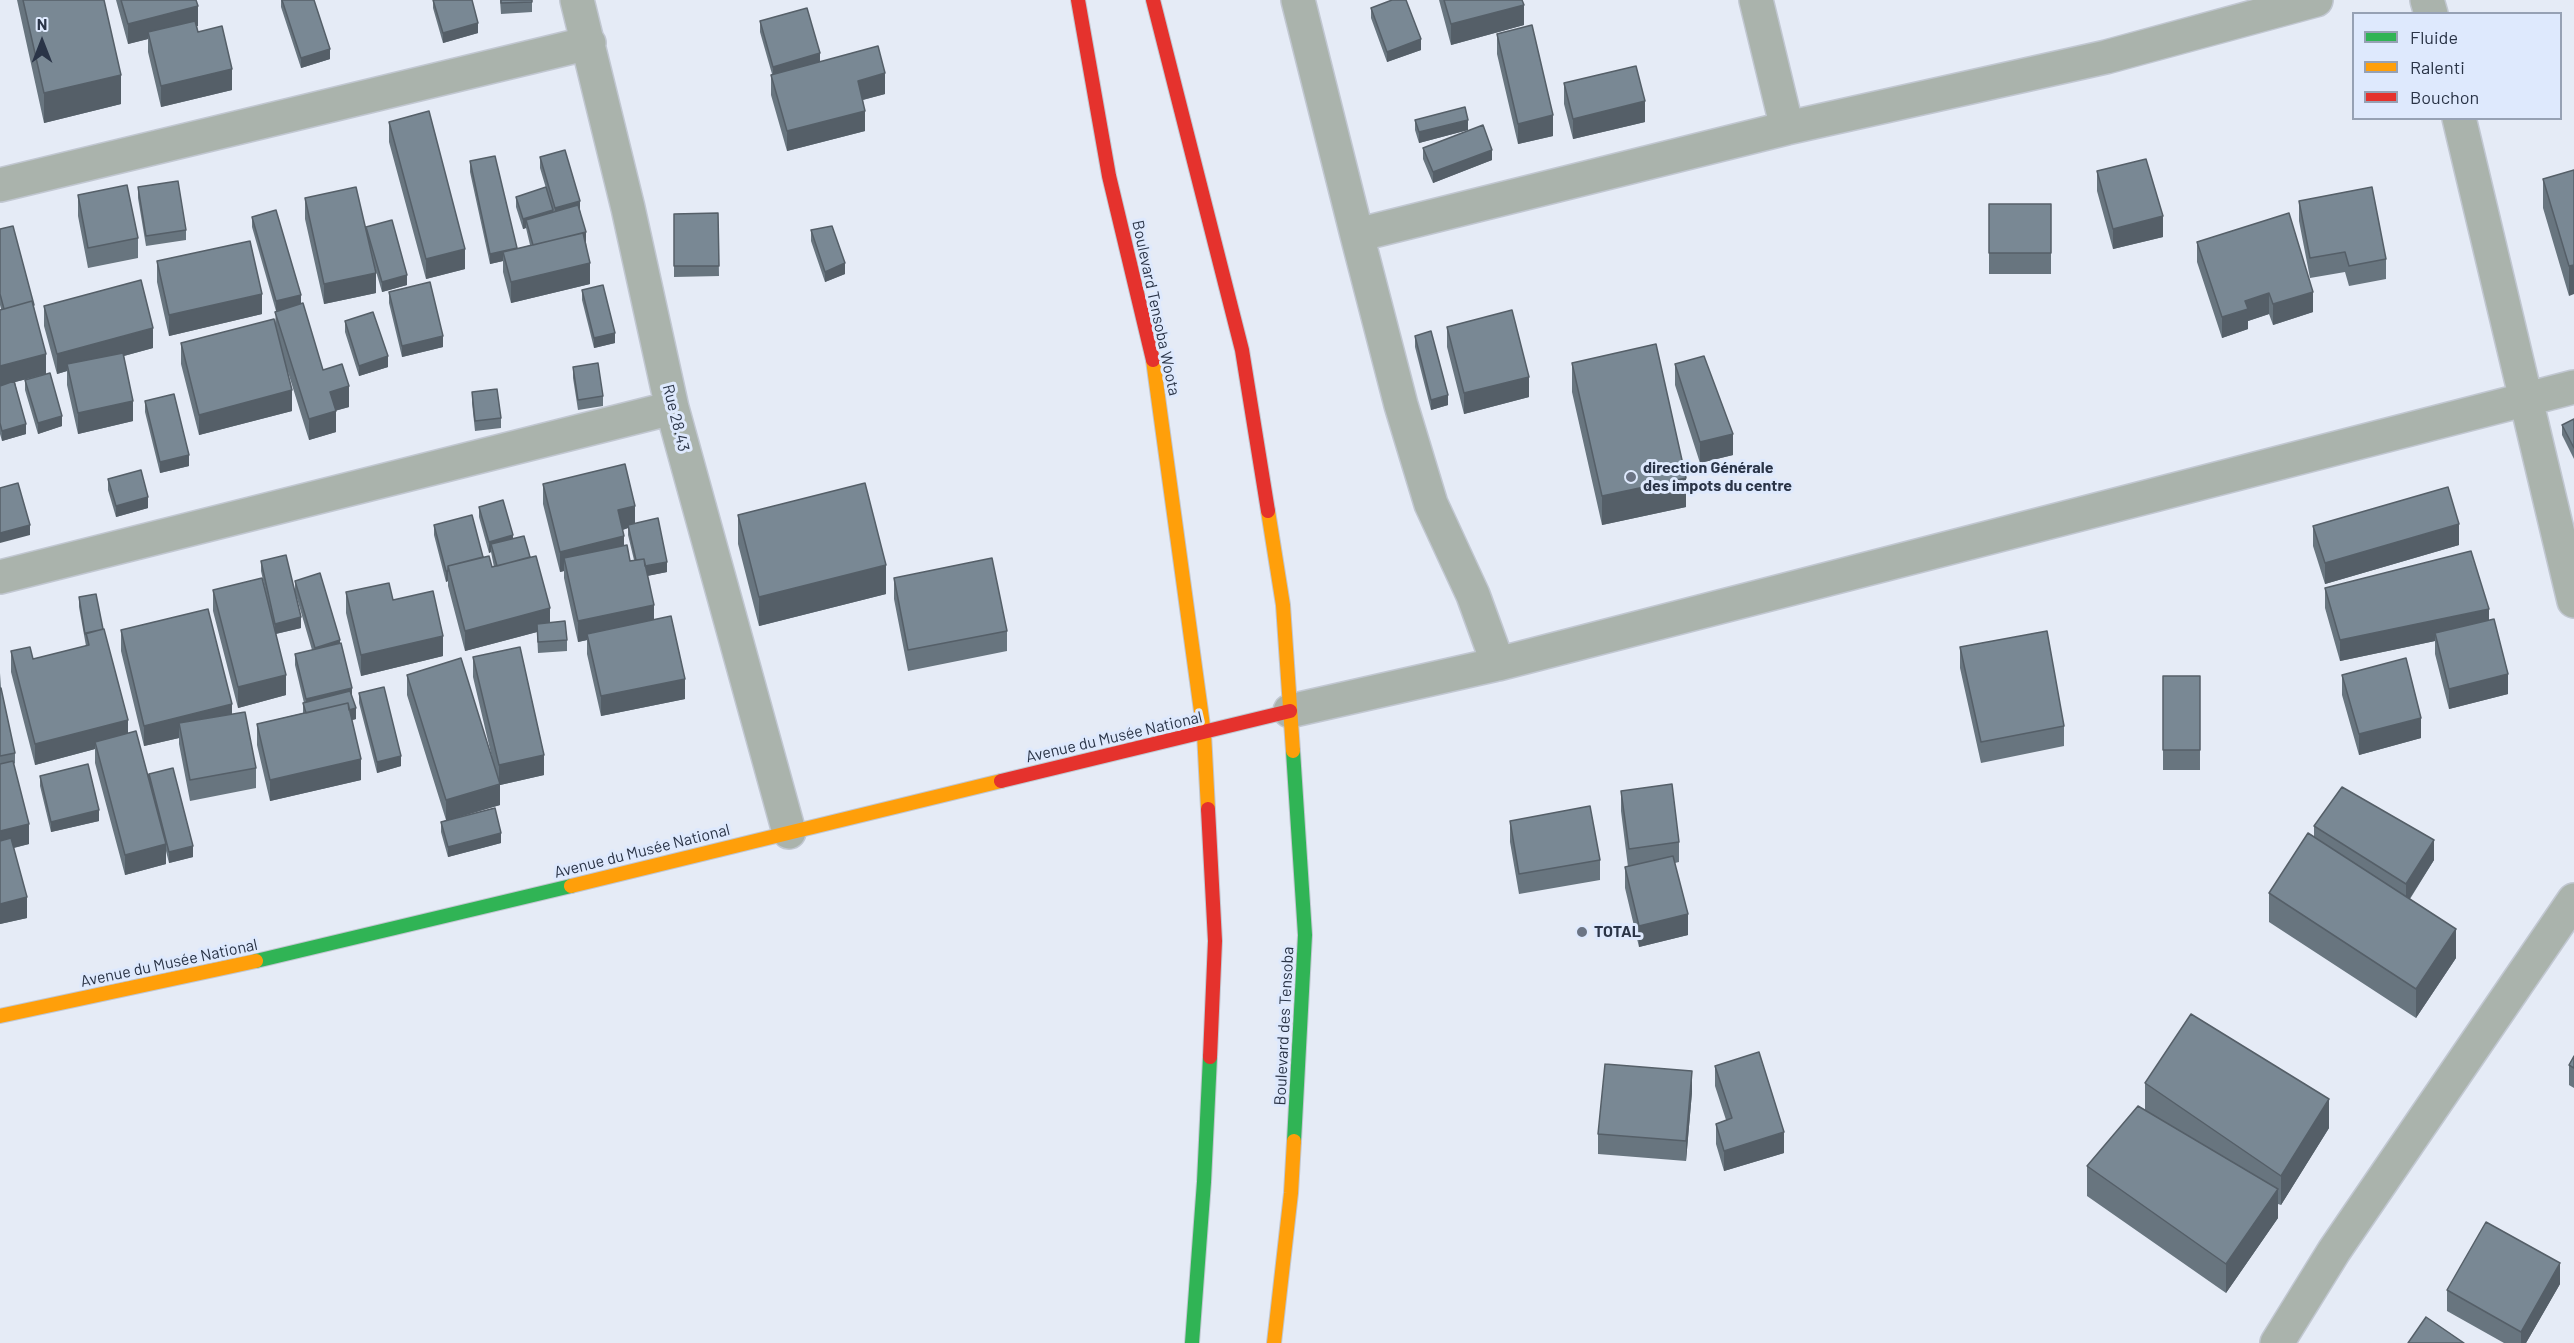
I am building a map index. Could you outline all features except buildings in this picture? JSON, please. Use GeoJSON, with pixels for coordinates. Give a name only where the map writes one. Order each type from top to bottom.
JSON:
{"type":"FeatureCollection","features":[{"type":"Feature","properties":{"kind":"main road","name":"Boulevard Tensoba Woota"},"geometry":{"type":"LineString","coordinates":[[1078,0],[1110,176],[1156,371],[1204,733]]}},
{"type":"Feature","properties":{"kind":"main road"},"geometry":{"type":"LineString","coordinates":[[1153,0],[1242,350],[1283,605],[1290,711]]}},
{"type":"Feature","properties":{"kind":"main road","name":"Avenue du Musée National"},"geometry":{"type":"LineString","coordinates":[[0,1016],[309,949],[1290,711]]}},
{"type":"Feature","properties":{"kind":"main road","name":"Boulevard des Tensoba"},"geometry":{"type":"LineString","coordinates":[[1274,1343],[1291,1193],[1305,935],[1290,711]]}},
{"type":"Feature","properties":{"kind":"main road"},"geometry":{"type":"LineString","coordinates":[[1192,1343],[1204,1182],[1215,941],[1204,733]]}},
{"type":"Feature","properties":{"kind":"street","name":"Rue 28.43"},"geometry":{"type":"LineString","coordinates":[[578,0],[672,408],[789,832]]}},
{"type":"Feature","properties":{"kind":"street"},"geometry":{"type":"LineString","coordinates":[[1298,0],[1401,405],[1431,504],[1473,595],[1498,664]]}},
{"type":"Feature","properties":{"kind":"street"},"geometry":{"type":"LineString","coordinates":[[1756,0],[1787,128]]}},
{"type":"Feature","properties":{"kind":"street"},"geometry":{"type":"LineString","coordinates":[[1357,235],[1787,128],[2106,57],[2316,0]]}},
{"type":"Feature","properties":{"kind":"street"},"geometry":{"type":"LineString","coordinates":[[0,185],[589,43]]}},
{"type":"Feature","properties":{"kind":"street"},"geometry":{"type":"LineString","coordinates":[[2459,120],[2574,601]]}},
{"type":"Feature","properties":{"kind":"street"},"geometry":{"type":"LineString","coordinates":[[1290,711],[1498,664],[2574,387]]}},
{"type":"Feature","properties":{"kind":"street"},"geometry":{"type":"LineString","coordinates":[[0,577],[672,408]]}},
{"type":"Feature","properties":{"kind":"street"},"geometry":{"type":"LineString","coordinates":[[2277,1343],[2334,1251],[2574,900]]}},
{"type":"Feature","properties":{"kind":"traffic: fast"},"geometry":{"type":"LineString","coordinates":[[1293,751],[1305,935],[1294,1141]]}},
{"type":"Feature","properties":{"kind":"traffic: fast"},"geometry":{"type":"LineString","coordinates":[[256,961],[571,886]]}},
{"type":"Feature","properties":{"kind":"traffic: fast"},"geometry":{"type":"LineString","coordinates":[[1192,1343],[1204,1182],[1210,1057]]}},
{"type":"Feature","properties":{"kind":"traffic: slow"},"geometry":{"type":"LineString","coordinates":[[1153,360],[1204,733],[1208,809]]}},
{"type":"Feature","properties":{"kind":"traffic: slow"},"geometry":{"type":"LineString","coordinates":[[1268,511],[1283,605],[1293,751]]}},
{"type":"Feature","properties":{"kind":"traffic: slow"},"geometry":{"type":"LineString","coordinates":[[571,886],[1001,781]]}},
{"type":"Feature","properties":{"kind":"traffic: slow"},"geometry":{"type":"LineString","coordinates":[[0,1016],[256,961]]}},
{"type":"Feature","properties":{"kind":"traffic: slow"},"geometry":{"type":"LineString","coordinates":[[1274,1343],[1291,1193],[1294,1141]]}},
{"type":"Feature","properties":{"kind":"traffic: jam"},"geometry":{"type":"LineString","coordinates":[[1078,0],[1109,176],[1153,360]]}},
{"type":"Feature","properties":{"kind":"traffic: jam"},"geometry":{"type":"LineString","coordinates":[[1153,0],[1242,350],[1268,511]]}},
{"type":"Feature","properties":{"kind":"traffic: jam"},"geometry":{"type":"LineString","coordinates":[[1001,781],[1290,711]]}},
{"type":"Feature","properties":{"kind":"traffic: jam"},"geometry":{"type":"LineString","coordinates":[[1208,809],[1215,941],[1210,1057]]}},
{"type":"Feature","properties":{"kind":"place","name":"direction Générale des impots du centre"},"geometry":{"type":"Point","coordinates":[1631,477]}},
{"type":"Feature","properties":{"kind":"place","name":"TOTAL"},"geometry":{"type":"Point","coordinates":[1582,932]}}]}
